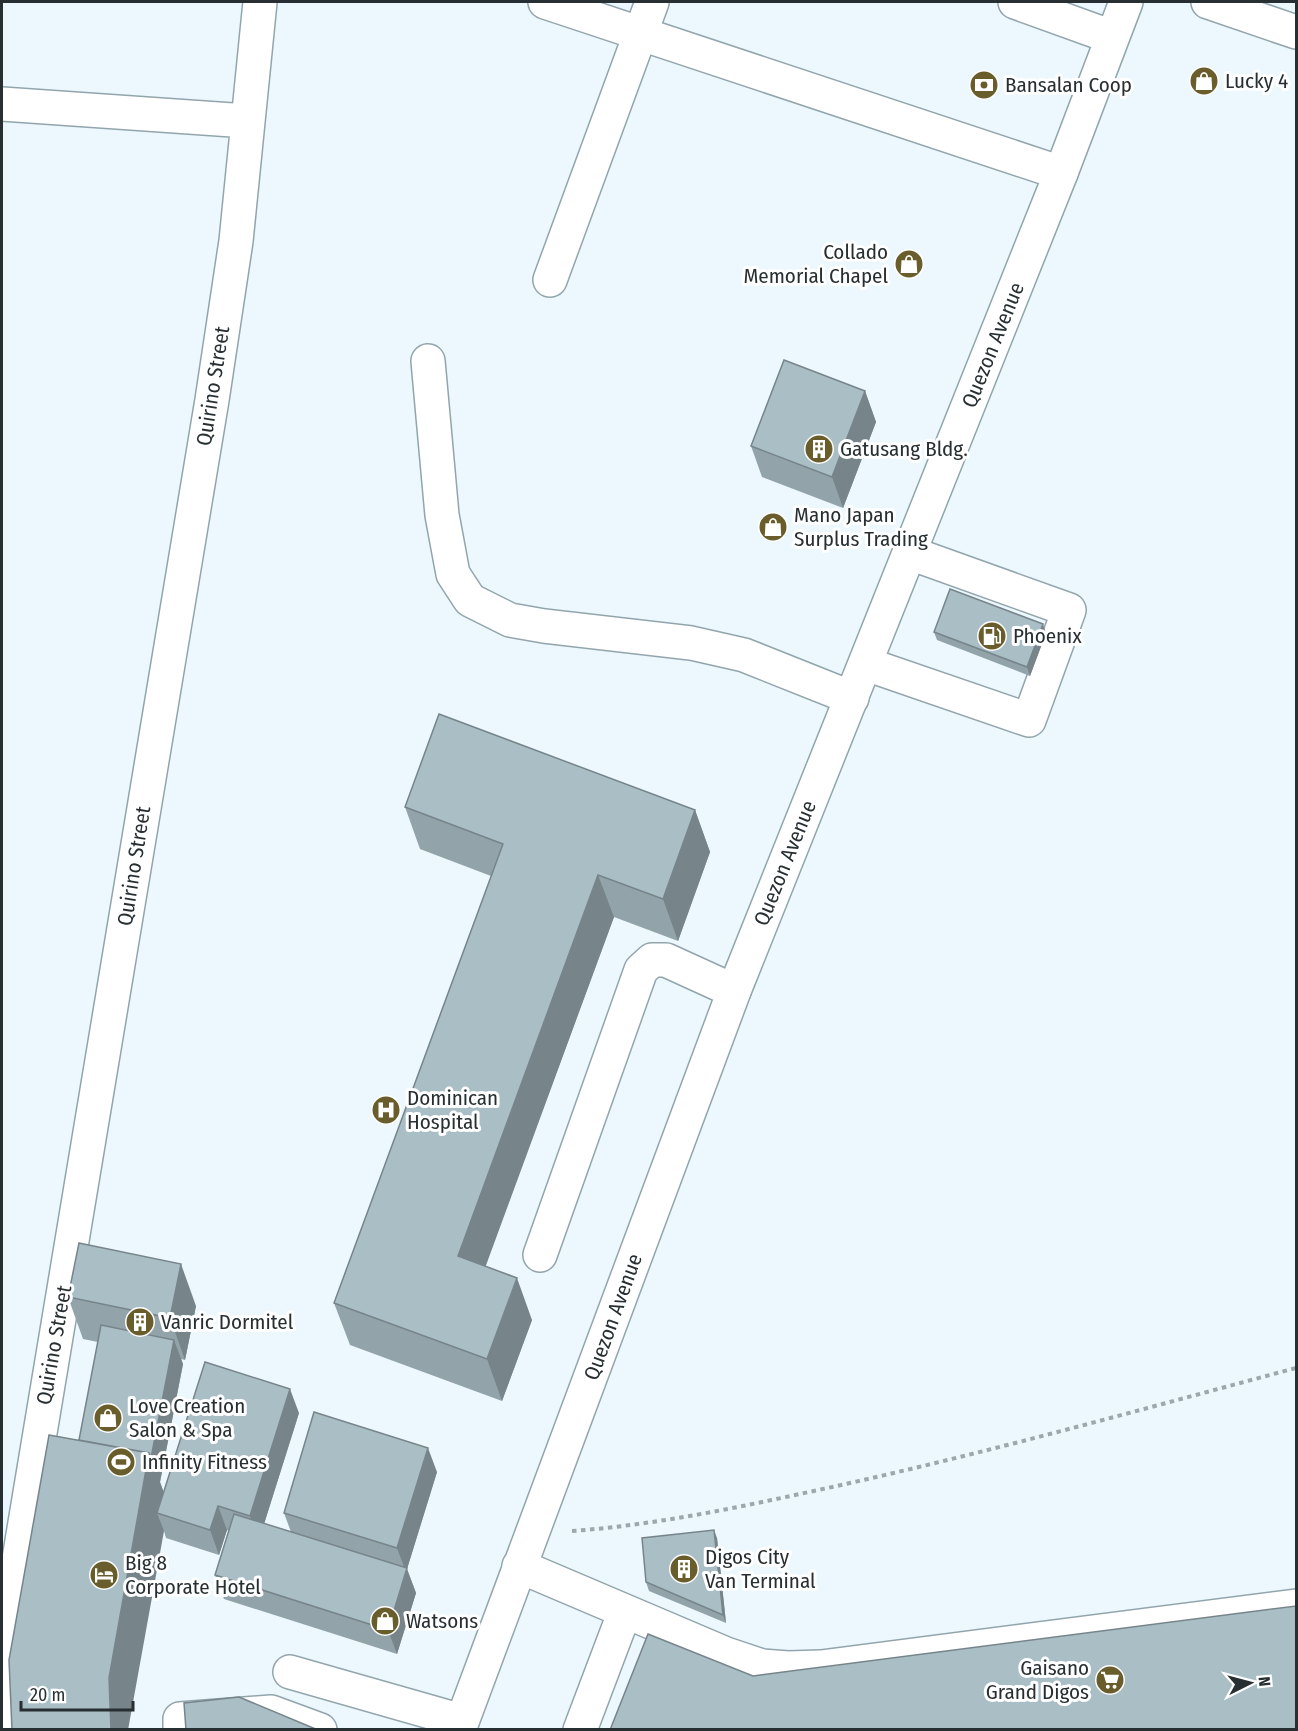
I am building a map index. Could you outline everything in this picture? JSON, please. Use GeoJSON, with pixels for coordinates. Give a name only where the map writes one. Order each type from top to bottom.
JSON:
{"type":"FeatureCollection","features":[{"type":"Feature","properties":{"kind":"street","name":"Quirino Street"},"geometry":{"type":"LineString","coordinates":[[2,1730],[14,1589],[212,400],[236,241],[260,2]]}},
{"type":"Feature","properties":{"kind":"street"},"geometry":{"type":"LineString","coordinates":[[545,2],[1061,173]]}},
{"type":"Feature","properties":{"kind":"street"},"geometry":{"type":"LineString","coordinates":[[550,280],[652,2]]}},
{"type":"Feature","properties":{"kind":"street"},"geometry":{"type":"LineString","coordinates":[[1015,2],[1112,37]]}},
{"type":"Feature","properties":{"kind":"street","name":"Quezon Avenue"},"geometry":{"type":"LineString","coordinates":[[460,1726],[734,991],[910,554],[1126,2]]}},
{"type":"Feature","properties":{"kind":"street"},"geometry":{"type":"LineString","coordinates":[[1208,2],[1296,32]]}},
{"type":"Feature","properties":{"kind":"street"},"geometry":{"type":"LineString","coordinates":[[2,104],[247,122]]}},
{"type":"Feature","properties":{"kind":"street"},"geometry":{"type":"LineString","coordinates":[[428,361],[442,515],[453,574],[470,600],[510,620],[691,643],[744,655],[852,698]]}},
{"type":"Feature","properties":{"kind":"street"},"geometry":{"type":"LineString","coordinates":[[866,664],[1029,720],[1069,610],[910,554]]}},
{"type":"Feature","properties":{"kind":"street"},"geometry":{"type":"LineString","coordinates":[[540,1255],[641,970],[652,960],[666,960],[734,991]]}},
{"type":"Feature","properties":{"kind":"street"},"geometry":{"type":"LineString","coordinates":[[519,1566],[726,1654],[762,1666],[788,1668],[821,1667],[1296,1606]]}},
{"type":"Feature","properties":{"kind":"street"},"geometry":{"type":"LineString","coordinates":[[580,1730],[625,1611]]}},
{"type":"Feature","properties":{"kind":"street"},"geometry":{"type":"LineString","coordinates":[[290,1672],[460,1726]]}},
{"type":"Feature","properties":{"kind":"street"},"geometry":{"type":"LineString","coordinates":[[180,1730],[180,1719],[272,1712],[320,1730]]}},
{"type":"Feature","properties":{"kind":"path"},"geometry":{"type":"LineString","coordinates":[[531,1534],[621,1527],[671,1520],[836,1487],[1296,1368]]}},
{"type":"Feature","properties":{"kind":"building"},"geometry":{"type":"Polygon","coordinates":[[[784,360],[865,391],[832,477],[751,446],[784,360]]]}},
{"type":"Feature","properties":{"kind":"building","name":"Phoenix"},"geometry":{"type":"Polygon","coordinates":[[[950,589],[1043,624],[1027,667],[934,632],[950,589]]]}},
{"type":"Feature","properties":{"kind":"building"},"geometry":{"type":"Polygon","coordinates":[[[439,714],[695,810],[663,899],[598,875],[458,1256],[517,1278],[487,1359],[334,1303],[503,844],[405,807],[439,714]]]}},
{"type":"Feature","properties":{"kind":"building"},"geometry":{"type":"Polygon","coordinates":[[[79,1243],[181,1264],[170,1318],[68,1297],[79,1243]]]}},
{"type":"Feature","properties":{"kind":"building"},"geometry":{"type":"Polygon","coordinates":[[[101,1325],[174,1340],[151,1458],[149,1453],[79,1440],[101,1325]]]}},
{"type":"Feature","properties":{"kind":"building"},"geometry":{"type":"Polygon","coordinates":[[[205,1362],[290,1389],[250,1516],[218,1506],[210,1530],[157,1513],[205,1362]]]}},
{"type":"Feature","properties":{"kind":"building"},"geometry":{"type":"Polygon","coordinates":[[[314,1412],[428,1448],[397,1548],[284,1513],[314,1412]]]}},
{"type":"Feature","properties":{"kind":"building","name":"Big 8 Corporate Hotel"},"geometry":{"type":"Polygon","coordinates":[[[49,1435],[149,1453],[109,1678],[111,1730],[12,1730],[9,1660],[49,1435]]]}},
{"type":"Feature","properties":{"kind":"building"},"geometry":{"type":"Polygon","coordinates":[[[234,1514],[407,1568],[388,1630],[215,1575],[234,1514]]]}},
{"type":"Feature","properties":{"kind":"building","name":"Digos City Van Terminal"},"geometry":{"type":"Polygon","coordinates":[[[714,1530],[723,1615],[646,1582],[642,1538],[714,1530]]]}},
{"type":"Feature","properties":{"kind":"building","name":"Gaisano Grand Digos"},"geometry":{"type":"Polygon","coordinates":[[[1296,1606],[1296,1730],[610,1730],[648,1634],[753,1676],[1296,1606]]]}},
{"type":"Feature","properties":{"kind":"building"},"geometry":{"type":"Polygon","coordinates":[[[239,1697],[318,1730],[186,1730],[184,1703],[239,1697]]]}},
{"type":"Feature","properties":{"kind":"place","name":"Lucky 4"},"geometry":{"type":"Point","coordinates":[1204,81]}},
{"type":"Feature","properties":{"kind":"place","name":"Bansalan Coop"},"geometry":{"type":"Point","coordinates":[984,85]}},
{"type":"Feature","properties":{"kind":"place","name":"Collado Memorial Chapel"},"geometry":{"type":"Point","coordinates":[909,264]}},
{"type":"Feature","properties":{"kind":"place","name":"Gatusang Bldg."},"geometry":{"type":"Point","coordinates":[819,449]}},
{"type":"Feature","properties":{"kind":"place","name":"Mano Japan Surplus Trading"},"geometry":{"type":"Point","coordinates":[773,527]}},
{"type":"Feature","properties":{"kind":"place","name":"Phoenix"},"geometry":{"type":"Point","coordinates":[992,636]}},
{"type":"Feature","properties":{"kind":"place","name":"Dominican Hospital"},"geometry":{"type":"Point","coordinates":[386,1110]}},
{"type":"Feature","properties":{"kind":"place","name":"Vanric Dormitel"},"geometry":{"type":"Point","coordinates":[140,1322]}},
{"type":"Feature","properties":{"kind":"place","name":"Love Creation Salon & Spa"},"geometry":{"type":"Point","coordinates":[108,1418]}},
{"type":"Feature","properties":{"kind":"place","name":"Infinity Fitness"},"geometry":{"type":"Point","coordinates":[121,1462]}},
{"type":"Feature","properties":{"kind":"place","name":"Digos City Van Terminal"},"geometry":{"type":"Point","coordinates":[684,1569]}},
{"type":"Feature","properties":{"kind":"place","name":"Big 8 Corporate Hotel"},"geometry":{"type":"Point","coordinates":[104,1575]}},
{"type":"Feature","properties":{"kind":"place","name":"Watsons"},"geometry":{"type":"Point","coordinates":[385,1621]}},
{"type":"Feature","properties":{"kind":"place","name":"Gaisano Grand Digos"},"geometry":{"type":"Point","coordinates":[1110,1680]}}]}
